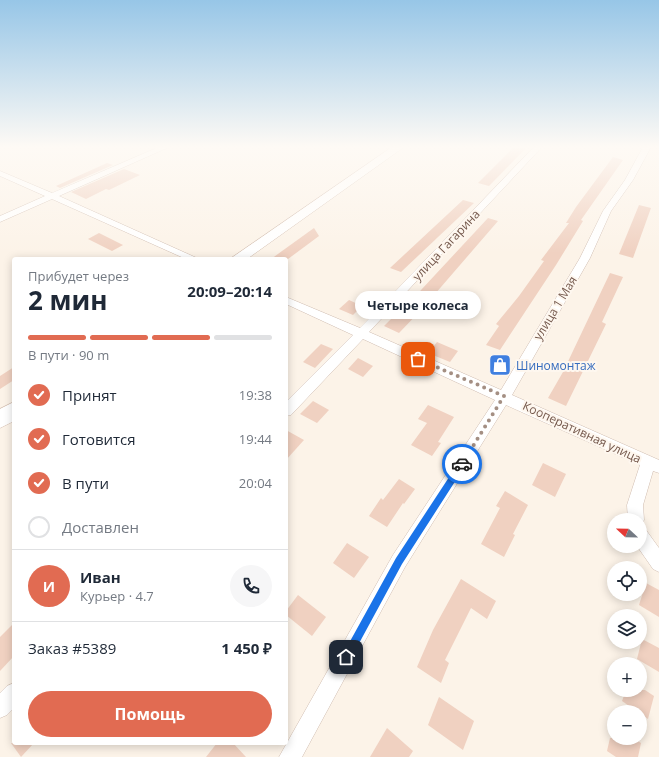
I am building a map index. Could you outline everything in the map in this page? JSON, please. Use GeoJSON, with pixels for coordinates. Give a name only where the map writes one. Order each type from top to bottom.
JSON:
{"type":"FeatureCollection","features":[{"type":"Feature","properties":{"kind":"main road"},"geometry":{"type":"LineString","coordinates":[[240,257],[348,182]]}},
{"type":"Feature","properties":{"kind":"main road"},"geometry":{"type":"LineString","coordinates":[[0,420],[12,411]]}},
{"type":"Feature","properties":{"kind":"street"},"geometry":{"type":"LineString","coordinates":[[22,182],[190,257]]}},
{"type":"Feature","properties":{"kind":"street"},"geometry":{"type":"LineString","coordinates":[[0,219],[52,195],[64,192],[86,182]]}},
{"type":"Feature","properties":{"kind":"street","name":"улица Гагарина"},"geometry":{"type":"LineString","coordinates":[[288,409],[362,334],[505,182]]}},
{"type":"Feature","properties":{"kind":"street","name":"улица 1 Мая"},"geometry":{"type":"LineString","coordinates":[[290,757],[399,561],[504,396],[585,258],[607,211],[627,182]]}},
{"type":"Feature","properties":{"kind":"street","name":"Кооперативная улица"},"geometry":{"type":"LineString","coordinates":[[288,301],[504,396],[653,464]]}},
{"type":"Feature","properties":{"kind":"street"},"geometry":{"type":"LineString","coordinates":[[636,513],[635,505],[653,464]]}},
{"type":"Feature","properties":{"kind":"street"},"geometry":{"type":"LineString","coordinates":[[647,546],[659,563]]}},
{"type":"Feature","properties":{"kind":"street"},"geometry":{"type":"LineString","coordinates":[[0,708],[12,695]]}},
{"type":"Feature","properties":{"kind":"building"},"geometry":{"type":"Polygon","coordinates":[[[64,182],[73,182],[60,188],[56,186],[64,182]]]}},
{"type":"Feature","properties":{"kind":"building"},"geometry":{"type":"Polygon","coordinates":[[[93,182],[125,182],[109,190],[106,189],[86,199],[71,192],[93,182]]]}},
{"type":"Feature","properties":{"kind":"building"},"geometry":{"type":"Polygon","coordinates":[[[479,182],[493,182],[489,186],[479,182]]]}},
{"type":"Feature","properties":{"kind":"building"},"geometry":{"type":"Polygon","coordinates":[[[594,182],[607,182],[581,220],[583,221],[556,265],[500,350],[486,345],[499,326],[496,324],[519,296],[544,261],[541,260],[569,223],[566,223],[594,182]]]}},
{"type":"Feature","properties":{"kind":"building"},"geometry":{"type":"Polygon","coordinates":[[[463,200],[474,203],[401,272],[390,268],[463,200]]]}},
{"type":"Feature","properties":{"kind":"building"},"geometry":{"type":"Polygon","coordinates":[[[639,205],[651,208],[633,258],[619,254],[639,205]]]}},
{"type":"Feature","properties":{"kind":"building"},"geometry":{"type":"Polygon","coordinates":[[[488,218],[498,221],[422,309],[399,333],[384,326],[393,317],[395,318],[488,218]]]}},
{"type":"Feature","properties":{"kind":"building"},"geometry":{"type":"Polygon","coordinates":[[[314,228],[319,236],[288,259],[288,257],[274,257],[314,228]]]}},
{"type":"Feature","properties":{"kind":"building"},"geometry":{"type":"Polygon","coordinates":[[[99,233],[123,245],[112,251],[88,239],[99,233]]]}},
{"type":"Feature","properties":{"kind":"building"},"geometry":{"type":"Polygon","coordinates":[[[610,273],[623,277],[602,322],[606,324],[566,406],[548,398],[563,372],[610,273]]]}},
{"type":"Feature","properties":{"kind":"building"},"geometry":{"type":"Polygon","coordinates":[[[349,300],[362,306],[353,315],[339,309],[349,300]]]}},
{"type":"Feature","properties":{"kind":"building"},"geometry":{"type":"Polygon","coordinates":[[[437,342],[458,351],[450,362],[428,353],[437,342]]]}},
{"type":"Feature","properties":{"kind":"building"},"geometry":{"type":"Polygon","coordinates":[[[321,344],[333,349],[315,368],[303,362],[321,344]]]}},
{"type":"Feature","properties":{"kind":"building"},"geometry":{"type":"Polygon","coordinates":[[[358,358],[373,366],[363,377],[348,369],[358,358]]]}},
{"type":"Feature","properties":{"kind":"building"},"geometry":{"type":"Polygon","coordinates":[[[12,368],[12,381],[0,389],[0,376],[12,368]]]}},
{"type":"Feature","properties":{"kind":"building"},"geometry":{"type":"Polygon","coordinates":[[[313,401],[329,410],[317,423],[300,414],[313,401]]]}},
{"type":"Feature","properties":{"kind":"building"},"geometry":{"type":"Polygon","coordinates":[[[428,405],[454,417],[438,442],[441,443],[432,456],[411,445],[427,423],[418,419],[428,405]]]}},
{"type":"Feature","properties":{"kind":"building"},"geometry":{"type":"Polygon","coordinates":[[[288,431],[304,440],[288,458],[288,431]]]}},
{"type":"Feature","properties":{"kind":"building"},"geometry":{"type":"Polygon","coordinates":[[[543,463],[566,474],[555,497],[532,485],[543,463]]]}},
{"type":"Feature","properties":{"kind":"building"},"geometry":{"type":"Polygon","coordinates":[[[399,479],[415,489],[404,504],[403,503],[387,527],[369,516],[381,498],[383,500],[399,479]]]}},
{"type":"Feature","properties":{"kind":"building"},"geometry":{"type":"Polygon","coordinates":[[[505,491],[528,505],[513,534],[515,535],[504,557],[481,544],[500,508],[496,506],[505,491]]]}},
{"type":"Feature","properties":{"kind":"building"},"geometry":{"type":"Polygon","coordinates":[[[347,543],[369,557],[354,578],[333,563],[347,543]]]}},
{"type":"Feature","properties":{"kind":"building"},"geometry":{"type":"Polygon","coordinates":[[[461,579],[496,601],[487,619],[471,608],[445,660],[449,663],[441,683],[417,667],[433,630],[461,579]]]}},
{"type":"Feature","properties":{"kind":"building"},"geometry":{"type":"Polygon","coordinates":[[[647,584],[659,590],[659,617],[639,605],[640,601],[647,601],[647,584]]]}},
{"type":"Feature","properties":{"kind":"building"},"geometry":{"type":"Polygon","coordinates":[[[298,595],[326,617],[312,636],[288,617],[288,608],[298,595]]]}},
{"type":"Feature","properties":{"kind":"building"},"geometry":{"type":"Polygon","coordinates":[[[12,625],[12,658],[0,671],[0,637],[12,625]]]}},
{"type":"Feature","properties":{"kind":"building"},"geometry":{"type":"Polygon","coordinates":[[[647,642],[659,648],[659,672],[647,665],[647,657],[638,657],[640,649],[647,649],[647,642]]]}},
{"type":"Feature","properties":{"kind":"building"},"geometry":{"type":"Polygon","coordinates":[[[647,691],[654,696],[648,719],[647,705],[628,705],[622,701],[623,697],[647,697],[647,691]]]}},
{"type":"Feature","properties":{"kind":"building"},"geometry":{"type":"Polygon","coordinates":[[[439,697],[474,721],[463,750],[428,725],[439,697]]]}},
{"type":"Feature","properties":{"kind":"building"},"geometry":{"type":"Polygon","coordinates":[[[387,728],[413,751],[409,757],[370,757],[387,728]]]}},
{"type":"Feature","properties":{"kind":"building"},"geometry":{"type":"Polygon","coordinates":[[[12,745],[32,745],[21,757],[12,745]]]}},
{"type":"Feature","properties":{"kind":"building"},"geometry":{"type":"Polygon","coordinates":[[[215,745],[235,745],[246,757],[206,757],[215,745]]]}},
{"type":"Feature","properties":{"kind":"building"},"geometry":{"type":"Polygon","coordinates":[[[608,745],[641,745],[638,757],[616,757],[607,751],[608,745]]]}},
{"type":"Feature","properties":{"kind":"way so far"},"geometry":{"type":"LineString","coordinates":[[418,359],[504,396],[462,464]]}},
{"type":"Feature","properties":{"kind":"place","name":"Четыре колеса"},"geometry":{"type":"Point","coordinates":[418,359]}},
{"type":"Feature","properties":{"kind":"place","name":"Шиномонтаж"},"geometry":{"type":"Point","coordinates":[500,365]}},
{"type":"Feature","properties":{"kind":"route"},"geometry":{"type":"LineString","coordinates":[[346,657],[399,561],[462,464]]}}]}
